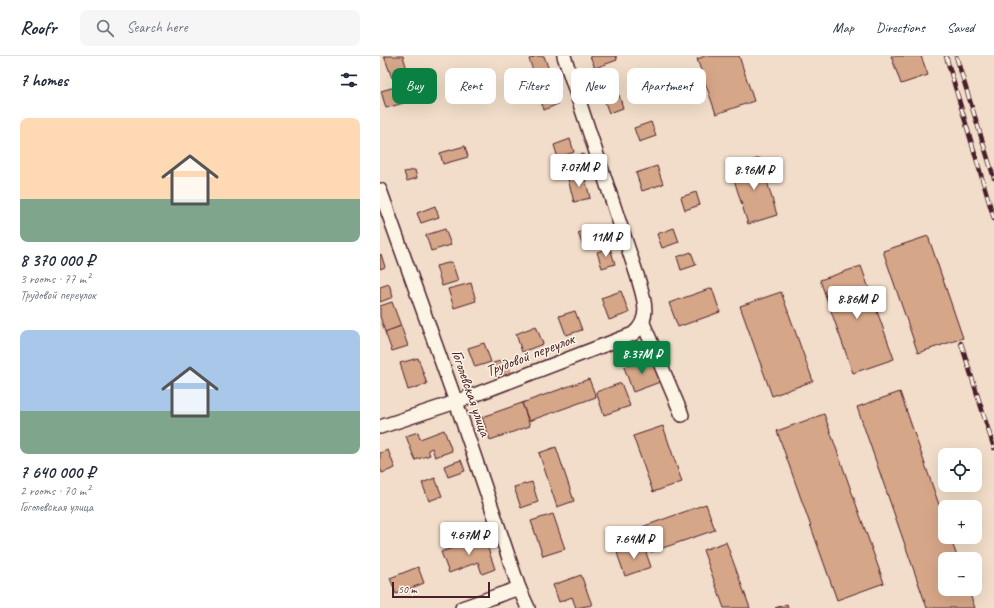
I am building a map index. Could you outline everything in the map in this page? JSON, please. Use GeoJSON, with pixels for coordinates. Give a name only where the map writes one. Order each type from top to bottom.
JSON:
{"type":"FeatureCollection","features":[{"type":"Feature","properties":{"kind":"street"},"geometry":{"type":"LineString","coordinates":[[564,56],[637,275],[645,308],[643,323],[682,415]]}},
{"type":"Feature","properties":{"kind":"street","name":"Гоголевская улица"},"geometry":{"type":"LineString","coordinates":[[380,190],[456,402],[519,588],[528,608]]}},
{"type":"Feature","properties":{"kind":"street","name":"Трудовой переулок"},"geometry":{"type":"LineString","coordinates":[[380,427],[456,402],[633,334],[643,323]]}},
{"type":"Feature","properties":{"kind":"street"},"geometry":{"type":"LineString","coordinates":[[462,608],[519,588]]}},
{"type":"Feature","properties":{"kind":"building"},"geometry":{"type":"Polygon","coordinates":[[[384,56],[403,56],[407,68],[392,68],[392,78],[384,56]]]}},
{"type":"Feature","properties":{"kind":"building"},"geometry":{"type":"Polygon","coordinates":[[[536,56],[544,56],[548,68],[532,68],[529,59],[536,56]]]}},
{"type":"Feature","properties":{"kind":"building"},"geometry":{"type":"Polygon","coordinates":[[[590,56],[616,56],[617,60],[595,68],[590,56]]]}},
{"type":"Feature","properties":{"kind":"building"},"geometry":{"type":"Polygon","coordinates":[[[705,56],[739,56],[754,101],[716,114],[706,85],[706,68],[700,68],[697,59],[705,56]]]}},
{"type":"Feature","properties":{"kind":"building"},"geometry":{"type":"Polygon","coordinates":[[[891,56],[921,56],[928,75],[901,84],[891,56]]]}},
{"type":"Feature","properties":{"kind":"building"},"geometry":{"type":"Polygon","coordinates":[[[392,88],[392,104],[400,104],[386,108],[381,91],[392,88]]]}},
{"type":"Feature","properties":{"kind":"building"},"geometry":{"type":"Polygon","coordinates":[[[619,95],[623,108],[609,113],[606,104],[619,104],[619,95]]]}},
{"type":"Feature","properties":{"kind":"building"},"geometry":{"type":"Polygon","coordinates":[[[542,104],[558,104],[544,110],[542,104]]]}},
{"type":"Feature","properties":{"kind":"building"},"geometry":{"type":"Polygon","coordinates":[[[651,122],[656,136],[639,142],[634,128],[651,122]]]}},
{"type":"Feature","properties":{"kind":"building"},"geometry":{"type":"Polygon","coordinates":[[[570,139],[574,152],[558,158],[554,145],[570,139]]]}},
{"type":"Feature","properties":{"kind":"building"},"geometry":{"type":"Polygon","coordinates":[[[465,146],[468,157],[443,164],[440,153],[465,146]]]}},
{"type":"Feature","properties":{"kind":"building"},"geometry":{"type":"Polygon","coordinates":[[[583,154],[587,166],[572,171],[568,159],[583,154]]]}},
{"type":"Feature","properties":{"kind":"building"},"geometry":{"type":"Polygon","coordinates":[[[760,158],[777,215],[748,224],[730,167],[760,158]]]}},
{"type":"Feature","properties":{"kind":"building"},"geometry":{"type":"Polygon","coordinates":[[[657,166],[663,184],[642,191],[636,173],[657,166]]]}},
{"type":"Feature","properties":{"kind":"building"},"geometry":{"type":"Polygon","coordinates":[[[415,170],[417,178],[407,181],[404,172],[415,170]]]}},
{"type":"Feature","properties":{"kind":"building"},"geometry":{"type":"Polygon","coordinates":[[[584,174],[590,198],[574,202],[568,179],[584,174]]]}},
{"type":"Feature","properties":{"kind":"building"},"geometry":{"type":"Polygon","coordinates":[[[696,192],[700,205],[685,210],[681,197],[696,192]]]}},
{"type":"Feature","properties":{"kind":"building"},"geometry":{"type":"Polygon","coordinates":[[[435,206],[439,217],[421,223],[417,213],[435,206]]]}},
{"type":"Feature","properties":{"kind":"building"},"geometry":{"type":"Polygon","coordinates":[[[597,226],[603,242],[584,249],[578,233],[597,226]]]}},
{"type":"Feature","properties":{"kind":"building"},"geometry":{"type":"Polygon","coordinates":[[[674,228],[679,242],[662,248],[657,234],[674,228]]]}},
{"type":"Feature","properties":{"kind":"building"},"geometry":{"type":"Polygon","coordinates":[[[445,229],[451,245],[431,251],[426,235],[445,229]]]}},
{"type":"Feature","properties":{"kind":"building"},"geometry":{"type":"Polygon","coordinates":[[[928,236],[963,338],[918,353],[883,251],[928,236]]]}},
{"type":"Feature","properties":{"kind":"building"},"geometry":{"type":"Polygon","coordinates":[[[610,248],[615,264],[602,268],[597,252],[610,248]]]}},
{"type":"Feature","properties":{"kind":"building"},"geometry":{"type":"Polygon","coordinates":[[[691,252],[696,265],[681,270],[677,257],[691,252]]]}},
{"type":"Feature","properties":{"kind":"building"},"geometry":{"type":"Polygon","coordinates":[[[381,254],[385,267],[380,269],[380,255],[381,254]]]}},
{"type":"Feature","properties":{"kind":"building"},"geometry":{"type":"Polygon","coordinates":[[[452,262],[458,281],[442,286],[436,266],[452,262]]]}},
{"type":"Feature","properties":{"kind":"building"},"geometry":{"type":"Polygon","coordinates":[[[861,266],[894,359],[853,373],[820,280],[861,266]]]}},
{"type":"Feature","properties":{"kind":"building"},"geometry":{"type":"Polygon","coordinates":[[[471,283],[476,301],[454,308],[448,289],[471,283]]]}},
{"type":"Feature","properties":{"kind":"building"},"geometry":{"type":"Polygon","coordinates":[[[389,284],[393,297],[380,302],[380,287],[389,284]]]}},
{"type":"Feature","properties":{"kind":"building"},"geometry":{"type":"Polygon","coordinates":[[[712,288],[720,312],[678,327],[669,303],[712,288]]]}},
{"type":"Feature","properties":{"kind":"building"},"geometry":{"type":"Polygon","coordinates":[[[621,291],[629,313],[609,320],[601,298],[621,291]]]}},
{"type":"Feature","properties":{"kind":"building"},"geometry":{"type":"Polygon","coordinates":[[[781,292],[813,381],[772,396],[740,306],[781,292]]]}},
{"type":"Feature","properties":{"kind":"building"},"geometry":{"type":"Polygon","coordinates":[[[392,302],[401,326],[385,332],[380,316],[380,306],[392,302]]]}},
{"type":"Feature","properties":{"kind":"building"},"geometry":{"type":"Polygon","coordinates":[[[575,311],[582,330],[566,335],[559,316],[575,311]]]}},
{"type":"Feature","properties":{"kind":"building"},"geometry":{"type":"Polygon","coordinates":[[[401,326],[408,346],[392,351],[385,332],[401,326]]]}},
{"type":"Feature","properties":{"kind":"building"},"geometry":{"type":"Polygon","coordinates":[[[536,326],[543,344],[522,352],[516,334],[536,326]]]}},
{"type":"Feature","properties":{"kind":"building"},"geometry":{"type":"Polygon","coordinates":[[[484,343],[491,362],[475,367],[468,348],[484,343]]]}},
{"type":"Feature","properties":{"kind":"building"},"geometry":{"type":"Polygon","coordinates":[[[418,358],[427,384],[408,390],[400,363],[418,358]]]}},
{"type":"Feature","properties":{"kind":"building"},"geometry":{"type":"Polygon","coordinates":[[[651,358],[660,382],[633,392],[624,367],[651,358]]]}},
{"type":"Feature","properties":{"kind":"building"},"geometry":{"type":"Polygon","coordinates":[[[507,359],[511,375],[498,380],[493,363],[507,359]]]}},
{"type":"Feature","properties":{"kind":"building"},"geometry":{"type":"Polygon","coordinates":[[[589,379],[596,397],[529,421],[522,403],[589,379]]]}},
{"type":"Feature","properties":{"kind":"building"},"geometry":{"type":"Polygon","coordinates":[[[621,383],[630,406],[604,415],[596,392],[621,383]]]}},
{"type":"Feature","properties":{"kind":"building"},"geometry":{"type":"Polygon","coordinates":[[[900,392],[938,502],[938,544],[953,544],[955,552],[938,552],[938,596],[971,596],[975,608],[927,608],[857,407],[900,392]]]}},
{"type":"Feature","properties":{"kind":"building"},"geometry":{"type":"Polygon","coordinates":[[[522,403],[530,426],[490,440],[482,417],[522,403]]]}},
{"type":"Feature","properties":{"kind":"building"},"geometry":{"type":"Polygon","coordinates":[[[824,414],[884,583],[837,600],[777,431],[824,414]]]}},
{"type":"Feature","properties":{"kind":"building"},"geometry":{"type":"Polygon","coordinates":[[[663,426],[682,482],[653,492],[633,436],[663,426]]]}},
{"type":"Feature","properties":{"kind":"building"},"geometry":{"type":"Polygon","coordinates":[[[444,430],[452,451],[435,457],[432,448],[428,450],[430,455],[415,460],[406,436],[418,432],[420,439],[444,430]]]}},
{"type":"Feature","properties":{"kind":"building"},"geometry":{"type":"Polygon","coordinates":[[[556,447],[574,501],[557,507],[539,453],[556,447]]]}},
{"type":"Feature","properties":{"kind":"building"},"geometry":{"type":"Polygon","coordinates":[[[388,450],[395,468],[382,473],[380,467],[380,453],[388,450]]]}},
{"type":"Feature","properties":{"kind":"building"},"geometry":{"type":"Polygon","coordinates":[[[461,460],[465,471],[448,477],[444,466],[461,460]]]}},
{"type":"Feature","properties":{"kind":"building"},"geometry":{"type":"Polygon","coordinates":[[[435,478],[442,496],[429,501],[422,483],[435,478]]]}},
{"type":"Feature","properties":{"kind":"building"},"geometry":{"type":"Polygon","coordinates":[[[532,482],[538,502],[521,508],[514,487],[532,482]]]}},
{"type":"Feature","properties":{"kind":"building"},"geometry":{"type":"Polygon","coordinates":[[[706,504],[715,530],[651,552],[642,527],[706,504]]]}},
{"type":"Feature","properties":{"kind":"building"},"geometry":{"type":"Polygon","coordinates":[[[553,514],[565,549],[543,556],[531,521],[553,514]]]}},
{"type":"Feature","properties":{"kind":"building"},"geometry":{"type":"Polygon","coordinates":[[[484,537],[495,569],[482,574],[478,562],[449,573],[441,552],[484,537]]]}},
{"type":"Feature","properties":{"kind":"building"},"geometry":{"type":"Polygon","coordinates":[[[726,542],[750,608],[724,608],[703,550],[726,542]]]}},
{"type":"Feature","properties":{"kind":"building"},"geometry":{"type":"Polygon","coordinates":[[[643,544],[651,567],[625,576],[617,553],[643,544]]]}},
{"type":"Feature","properties":{"kind":"building"},"geometry":{"type":"Polygon","coordinates":[[[418,567],[424,583],[396,594],[390,578],[418,567]]]}},
{"type":"Feature","properties":{"kind":"building"},"geometry":{"type":"Polygon","coordinates":[[[581,575],[592,605],[576,608],[572,597],[559,602],[553,585],[581,575]]]}},
{"type":"Feature","properties":{"kind":"building"},"geometry":{"type":"Polygon","coordinates":[[[787,604],[788,608],[775,608],[787,604]]]}},
{"type":"Feature","properties":{"kind":"railway"},"geometry":{"type":"LineString","coordinates":[[946,56],[994,219]]}},
{"type":"Feature","properties":{"kind":"railway"},"geometry":{"type":"LineString","coordinates":[[956,56],[994,178]]}},
{"type":"Feature","properties":{"kind":"railway"},"geometry":{"type":"LineString","coordinates":[[961,343],[994,448]]}}]}
